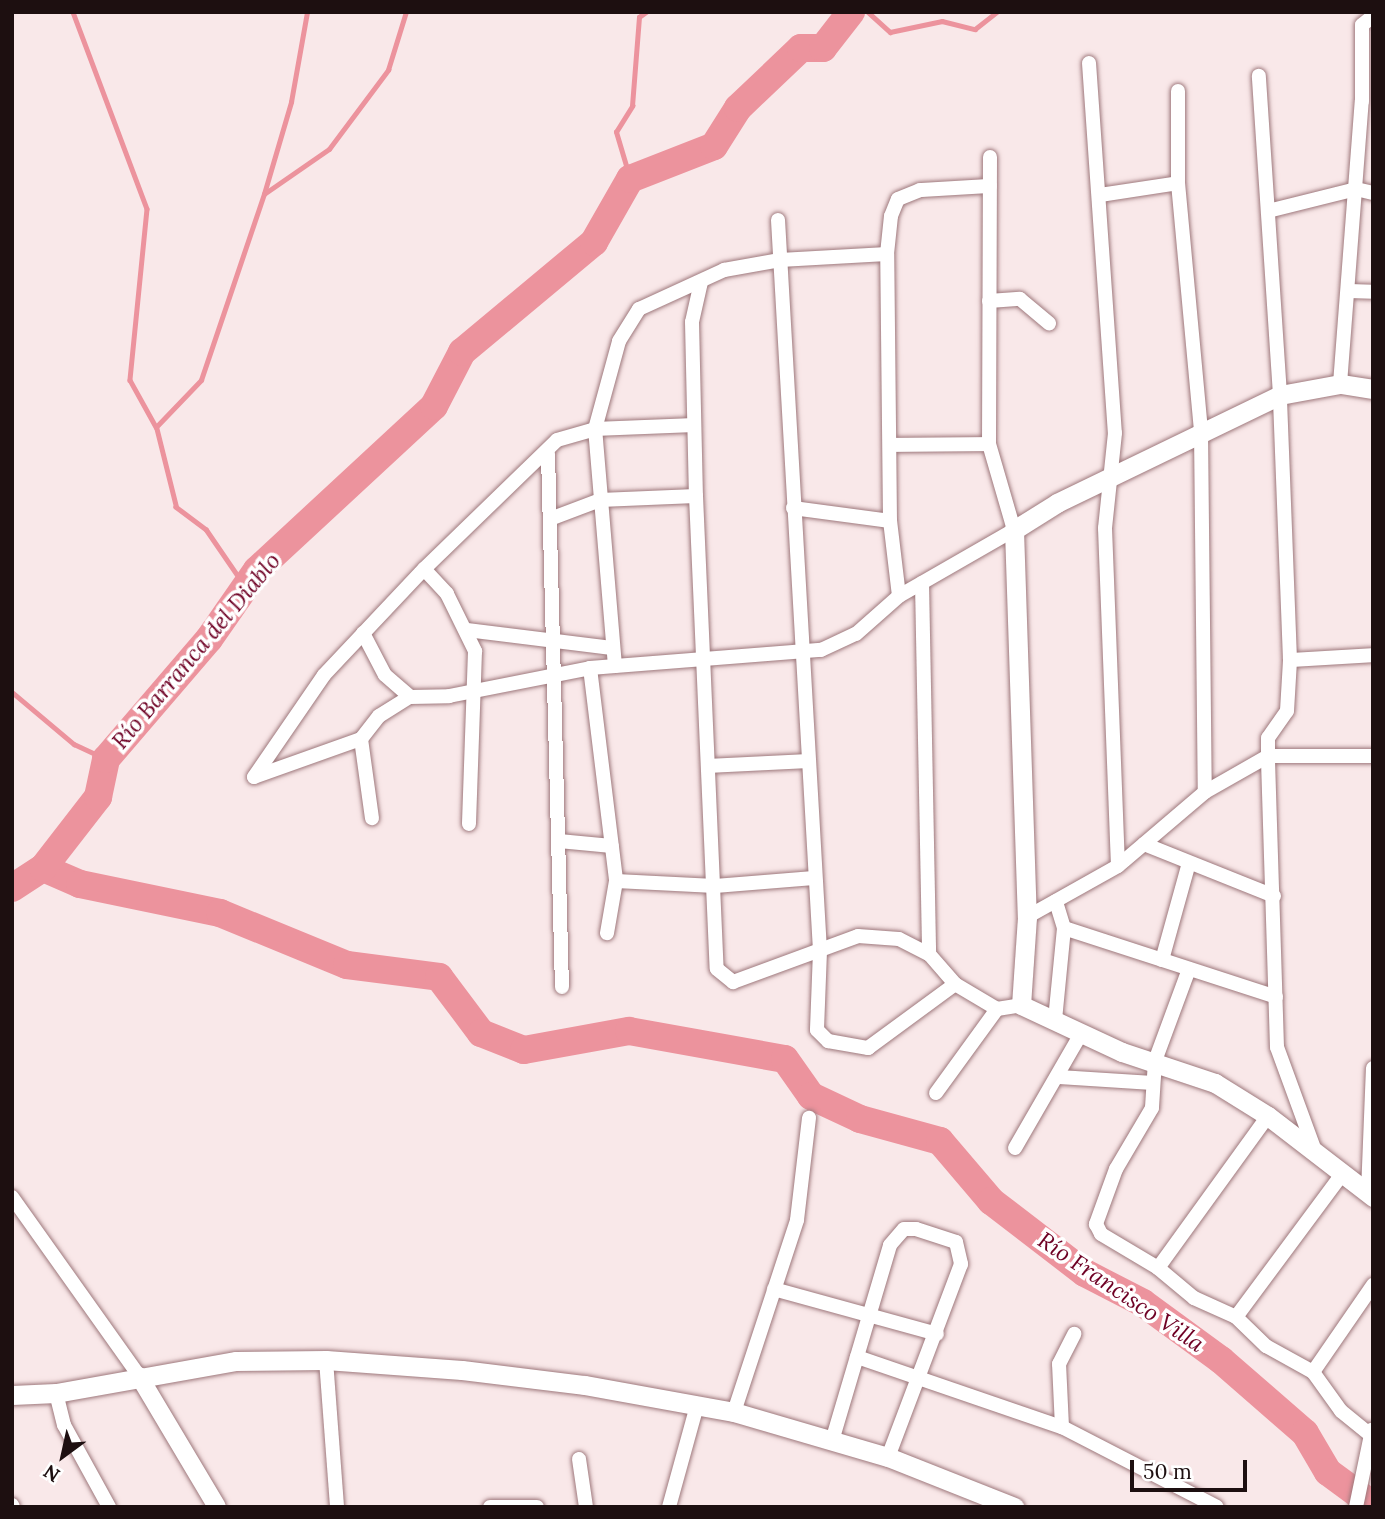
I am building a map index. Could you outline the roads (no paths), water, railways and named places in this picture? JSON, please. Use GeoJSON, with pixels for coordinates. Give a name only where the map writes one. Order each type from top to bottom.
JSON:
{"type":"FeatureCollection","features":[{"type":"Feature","properties":{"kind":"main road"},"geometry":{"type":"LineString","coordinates":[[1370,1194],[1268,1116],[1215,1083],[1155,1062],[1021,1005],[1027,917],[1014,530],[1201,432],[1280,395],[1340,384],[1373,389]]}},
{"type":"Feature","properties":{"kind":"main road"},"geometry":{"type":"LineString","coordinates":[[12,1395],[57,1393],[139,1376],[236,1362],[326,1360],[584,1385],[734,1412],[888,1457],[1014,1507]]}},
{"type":"Feature","properties":{"kind":"street"},"geometry":{"type":"LineString","coordinates":[[1340,384],[1356,190],[1367,102],[1362,25],[1373,16]]}},
{"type":"Feature","properties":{"kind":"street"},"geometry":{"type":"LineString","coordinates":[[1089,63],[1115,433],[1105,528],[1118,866]]}},
{"type":"Feature","properties":{"kind":"street"},"geometry":{"type":"LineString","coordinates":[[1259,76],[1280,395],[1290,660],[1287,710],[1268,738],[1277,1046],[1315,1152]]}},
{"type":"Feature","properties":{"kind":"street"},"geometry":{"type":"LineString","coordinates":[[1178,91],[1178,183],[1201,432],[1205,792]]}},
{"type":"Feature","properties":{"kind":"street"},"geometry":{"type":"LineString","coordinates":[[694,425],[595,429],[557,440],[548,454],[424,569],[324,675],[254,777],[361,739],[379,716],[410,696],[471,692],[590,668],[821,650],[856,634],[899,596],[1014,530],[989,444],[990,157]]}},
{"type":"Feature","properties":{"kind":"street"},"geometry":{"type":"LineString","coordinates":[[1100,195],[1178,183]]}},
{"type":"Feature","properties":{"kind":"street"},"geometry":{"type":"LineString","coordinates":[[899,596],[890,521],[887,254],[898,199],[920,190],[990,186]]}},
{"type":"Feature","properties":{"kind":"street"},"geometry":{"type":"LineString","coordinates":[[1268,211],[1356,190],[1373,193]]}},
{"type":"Feature","properties":{"kind":"street"},"geometry":{"type":"LineString","coordinates":[[778,220],[800,651],[820,951],[817,1030],[828,1041],[868,1048],[955,984]]}},
{"type":"Feature","properties":{"kind":"street"},"geometry":{"type":"LineString","coordinates":[[615,666],[595,429],[619,341],[639,309],[724,270],[780,260],[887,254]]}},
{"type":"Feature","properties":{"kind":"street"},"geometry":{"type":"LineString","coordinates":[[701,282],[692,322],[694,425],[718,969],[725,979],[753,979],[858,936],[899,939],[929,954],[955,984],[997,1009],[1021,1005]]}},
{"type":"Feature","properties":{"kind":"street"},"geometry":{"type":"LineString","coordinates":[[1349,291],[1373,292]]}},
{"type":"Feature","properties":{"kind":"street"},"geometry":{"type":"LineString","coordinates":[[989,302],[1020,299],[1049,323]]}},
{"type":"Feature","properties":{"kind":"street"},"geometry":{"type":"LineString","coordinates":[[890,445],[989,444]]}},
{"type":"Feature","properties":{"kind":"street"},"geometry":{"type":"LineString","coordinates":[[548,454],[556,675],[562,987]]}},
{"type":"Feature","properties":{"kind":"street"},"geometry":{"type":"LineString","coordinates":[[550,519],[600,500],[696,496]]}},
{"type":"Feature","properties":{"kind":"street"},"geometry":{"type":"LineString","coordinates":[[793,508],[890,521]]}},
{"type":"Feature","properties":{"kind":"street"},"geometry":{"type":"LineString","coordinates":[[424,569],[447,594],[475,651],[471,692],[469,824]]}},
{"type":"Feature","properties":{"kind":"street"},"geometry":{"type":"LineString","coordinates":[[922,583],[929,954]]}},
{"type":"Feature","properties":{"kind":"street"},"geometry":{"type":"LineString","coordinates":[[467,630],[612,648]]}},
{"type":"Feature","properties":{"kind":"street"},"geometry":{"type":"LineString","coordinates":[[363,633],[385,675],[410,696]]}},
{"type":"Feature","properties":{"kind":"street"},"geometry":{"type":"LineString","coordinates":[[1290,660],[1373,655]]}},
{"type":"Feature","properties":{"kind":"street"},"geometry":{"type":"LineString","coordinates":[[590,668],[616,881],[607,933]]}},
{"type":"Feature","properties":{"kind":"street"},"geometry":{"type":"LineString","coordinates":[[361,739],[372,818]]}},
{"type":"Feature","properties":{"kind":"street"},"geometry":{"type":"LineString","coordinates":[[1027,917],[1118,866],[1205,792],[1268,756],[1373,756]]}},
{"type":"Feature","properties":{"kind":"street"},"geometry":{"type":"LineString","coordinates":[[709,766],[807,761]]}},
{"type":"Feature","properties":{"kind":"street"},"geometry":{"type":"LineString","coordinates":[[559,841],[612,846]]}},
{"type":"Feature","properties":{"kind":"street"},"geometry":{"type":"LineString","coordinates":[[1144,844],[1188,866],[1274,896]]}},
{"type":"Feature","properties":{"kind":"street"},"geometry":{"type":"LineString","coordinates":[[1162,960],[1188,866]]}},
{"type":"Feature","properties":{"kind":"street"},"geometry":{"type":"LineString","coordinates":[[616,881],[715,886],[814,878]]}},
{"type":"Feature","properties":{"kind":"street"},"geometry":{"type":"LineString","coordinates":[[1055,1020],[1065,928],[1056,901]]}},
{"type":"Feature","properties":{"kind":"street"},"geometry":{"type":"LineString","coordinates":[[1065,928],[1276,997]]}},
{"type":"Feature","properties":{"kind":"street"},"geometry":{"type":"LineString","coordinates":[[1189,969],[1155,1062],[1153,1083],[1157,1094],[1153,1108],[1116,1169],[1096,1224],[1101,1234],[1158,1268],[1194,1298],[1236,1317],[1266,1346],[1313,1372],[1341,1411],[1371,1433],[1356,1507]]}},
{"type":"Feature","properties":{"kind":"street"},"geometry":{"type":"LineString","coordinates":[[936,1093],[997,1009]]}},
{"type":"Feature","properties":{"kind":"street"},"geometry":{"type":"LineString","coordinates":[[1015,1148],[1059,1077],[1082,1032]]}},
{"type":"Feature","properties":{"kind":"street"},"geometry":{"type":"LineString","coordinates":[[1370,1194],[1373,1068]]}},
{"type":"Feature","properties":{"kind":"street"},"geometry":{"type":"LineString","coordinates":[[1059,1077],[1153,1083]]}},
{"type":"Feature","properties":{"kind":"street"},"geometry":{"type":"LineString","coordinates":[[1158,1268],[1268,1116]]}},
{"type":"Feature","properties":{"kind":"street"},"geometry":{"type":"LineString","coordinates":[[734,1412],[797,1220],[809,1118]]}},
{"type":"Feature","properties":{"kind":"street"},"geometry":{"type":"LineString","coordinates":[[1236,1317],[1343,1173]]}},
{"type":"Feature","properties":{"kind":"street"},"geometry":{"type":"LineString","coordinates":[[12,1197],[139,1376],[217,1507]]}},
{"type":"Feature","properties":{"kind":"street"},"geometry":{"type":"LineString","coordinates":[[832,1441],[890,1245],[904,1229],[916,1229],[956,1242],[961,1252],[922,1377],[888,1457]]}},
{"type":"Feature","properties":{"kind":"street"},"geometry":{"type":"LineString","coordinates":[[1313,1372],[1373,1285]]}},
{"type":"Feature","properties":{"kind":"street"},"geometry":{"type":"LineString","coordinates":[[774,1289],[937,1334]]}},
{"type":"Feature","properties":{"kind":"street"},"geometry":{"type":"LineString","coordinates":[[1062,1427],[1059,1364],[1074,1334]]}},
{"type":"Feature","properties":{"kind":"street"},"geometry":{"type":"LineString","coordinates":[[857,1357],[1062,1427],[1217,1507]]}},
{"type":"Feature","properties":{"kind":"street"},"geometry":{"type":"LineString","coordinates":[[326,1360],[337,1507]]}},
{"type":"Feature","properties":{"kind":"street"},"geometry":{"type":"LineString","coordinates":[[57,1393],[64,1425],[109,1507]]}},
{"type":"Feature","properties":{"kind":"street"},"geometry":{"type":"LineString","coordinates":[[669,1507],[697,1405]]}},
{"type":"Feature","properties":{"kind":"street"},"geometry":{"type":"LineString","coordinates":[[579,1459],[586,1507]]}},
{"type":"Feature","properties":{"kind":"street"},"geometry":{"type":"LineString","coordinates":[[490,1507],[537,1507]]}},
{"type":"Feature","properties":{"kind":"waterway"},"geometry":{"type":"LineString","coordinates":[[73,12],[147,209],[130,380],[156,427]]}},
{"type":"Feature","properties":{"kind":"waterway"},"geometry":{"type":"LineString","coordinates":[[264,194],[291,102],[307,12]]}},
{"type":"Feature","properties":{"kind":"waterway"},"geometry":{"type":"LineString","coordinates":[[245,587],[206,530],[176,507],[156,427],[201,380],[264,194],[329,149],[388,70],[406,12]]}},
{"type":"Feature","properties":{"kind":"waterway"},"geometry":{"type":"LineString","coordinates":[[630,179],[616,132],[632,106],[639,17],[646,12]]}},
{"type":"Feature","properties":{"kind":"waterway","name":"Río Barranca del Diablo"},"geometry":{"type":"LineString","coordinates":[[12,888],[43,868],[98,797],[106,759],[209,639],[257,570],[434,406],[462,352],[594,242],[630,179],[714,146],[738,108],[801,48],[823,48],[851,12]]}},
{"type":"Feature","properties":{"kind":"waterway"},"geometry":{"type":"LineString","coordinates":[[868,12],[890,32],[942,21],[975,29],[997,12]]}},
{"type":"Feature","properties":{"kind":"waterway"},"geometry":{"type":"LineString","coordinates":[[12,692],[74,744],[106,759]]}},
{"type":"Feature","properties":{"kind":"waterway","name":"Río Francisco Villa"},"geometry":{"type":"LineString","coordinates":[[43,868],[80,884],[220,913],[347,965],[439,977],[481,1033],[524,1050],[629,1031],[785,1059],[811,1096],[860,1119],[940,1141],[991,1201],[1085,1273],[1143,1303],[1221,1360],[1305,1433],[1328,1472],[1373,1505]]}}]}
